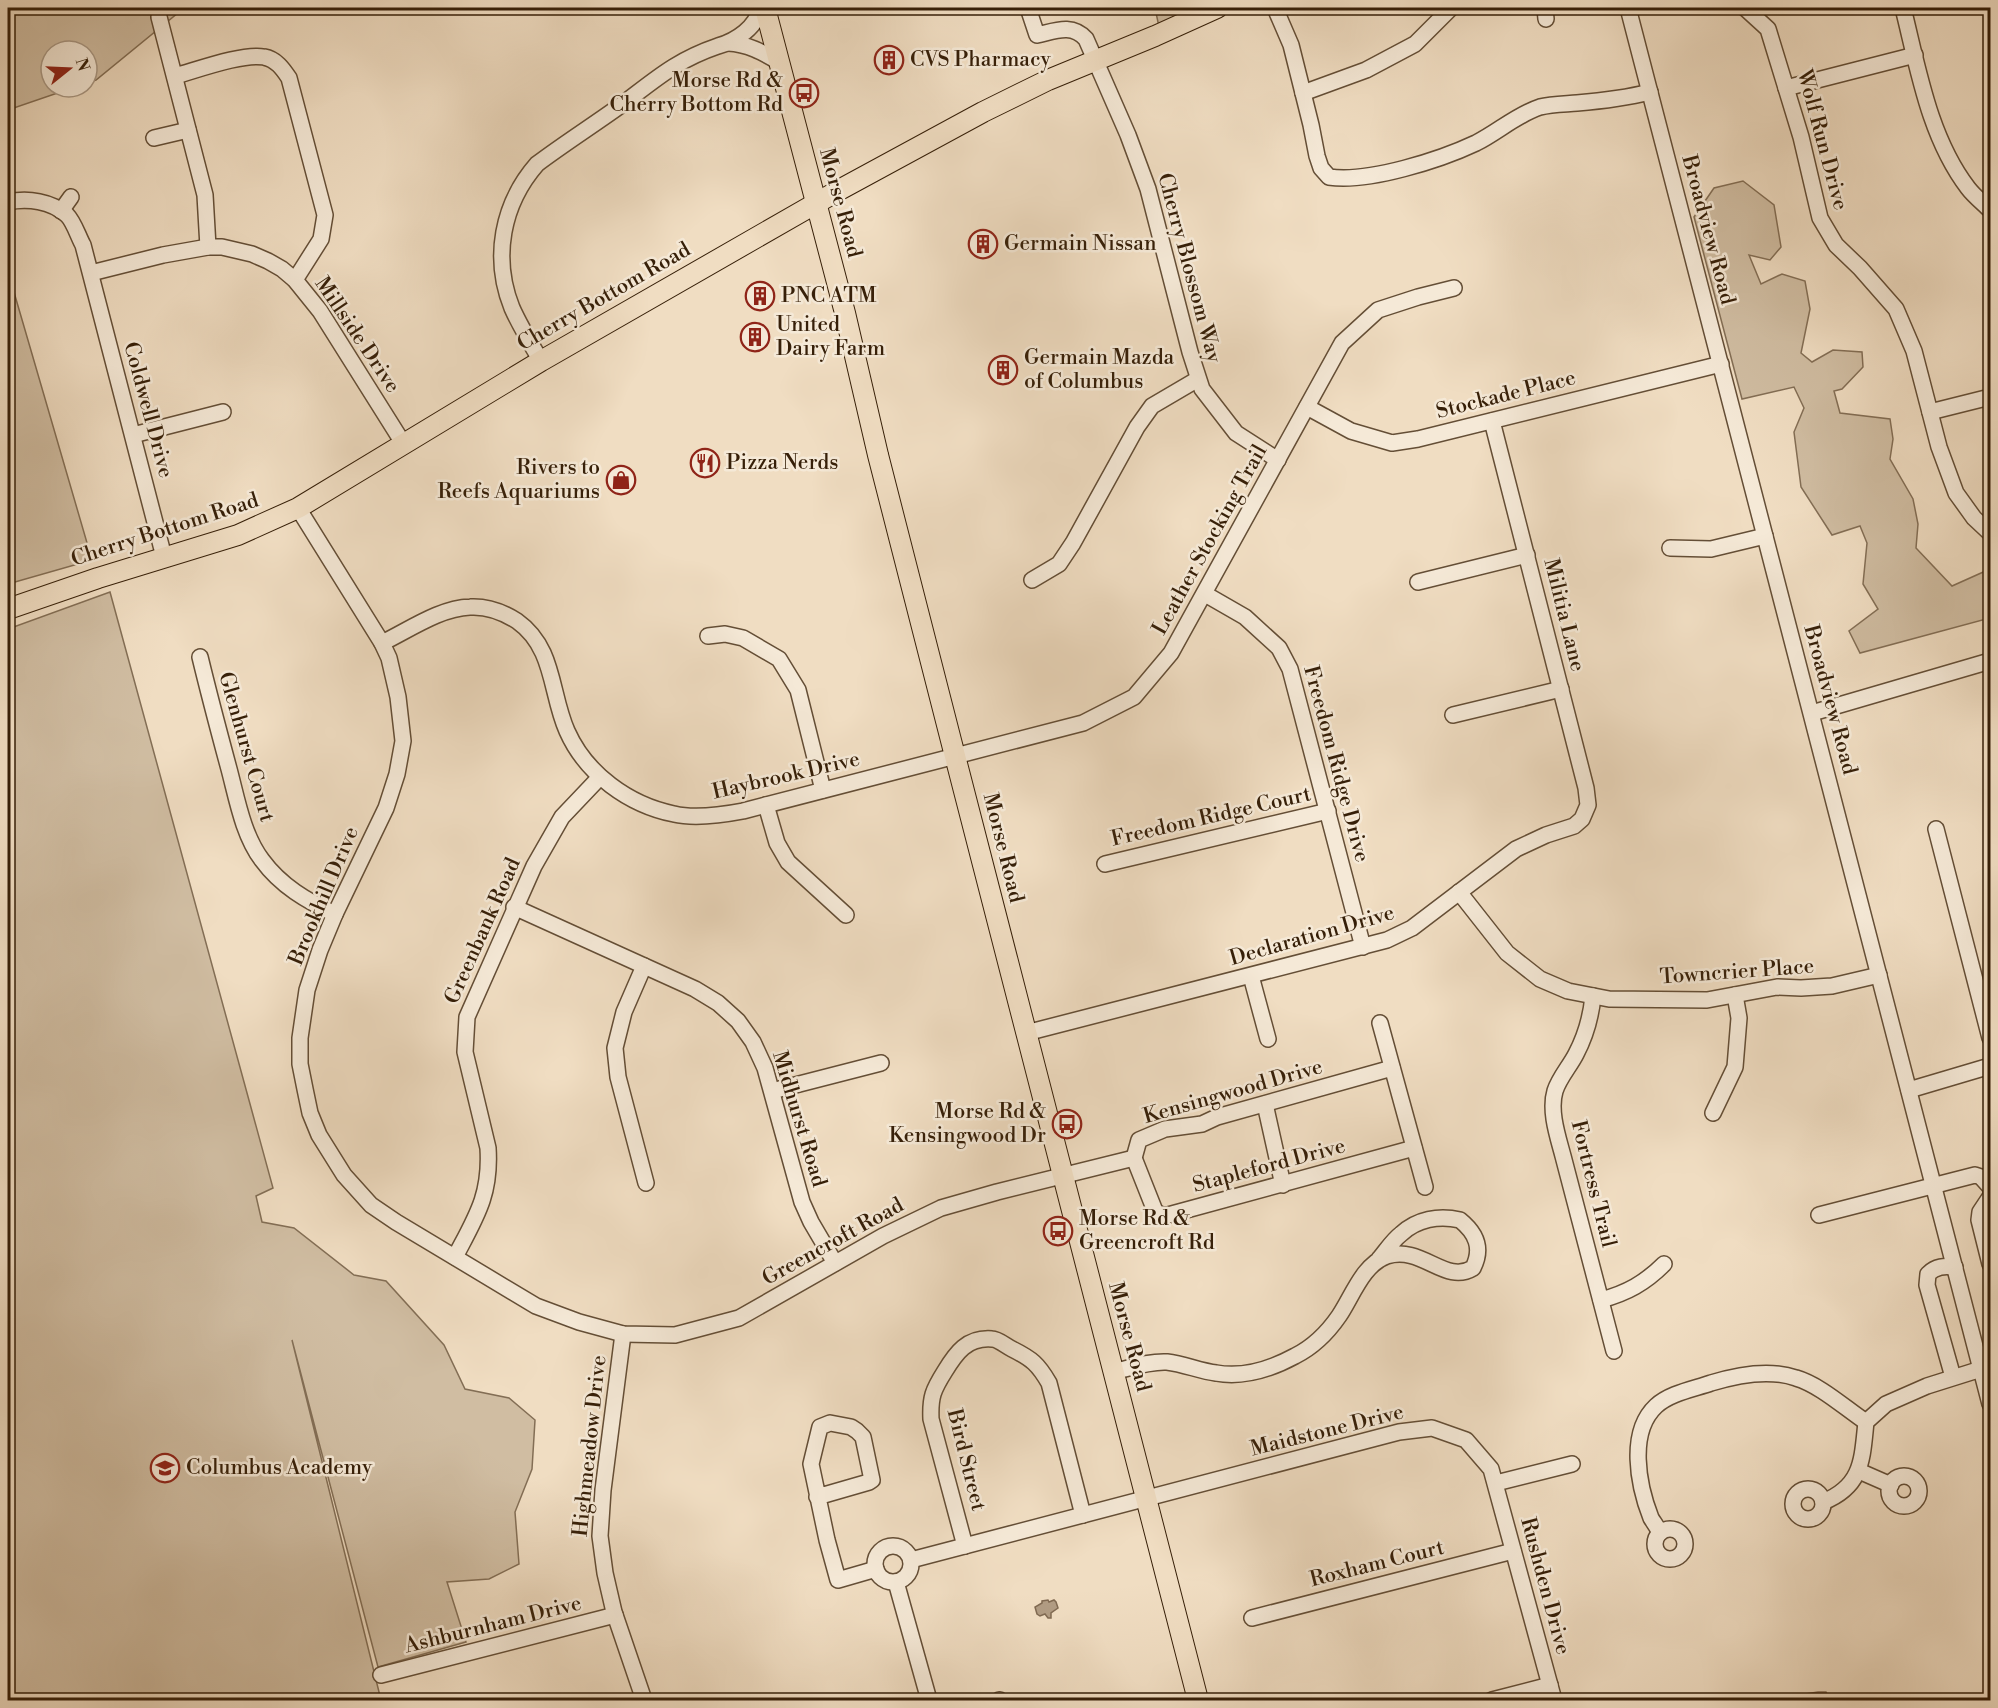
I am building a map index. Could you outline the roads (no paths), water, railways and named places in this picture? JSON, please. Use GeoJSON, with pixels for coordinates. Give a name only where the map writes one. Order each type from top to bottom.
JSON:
{"type":"FeatureCollection","features":[{"type":"Feature","properties":{"kind":"main road","name":"Morse Road"},"geometry":{"type":"LineString","coordinates":[[765,8],[1198,1701]]}},
{"type":"Feature","properties":{"kind":"main road","name":"Cherry Bottom Road"},"geometry":{"type":"LineString","coordinates":[[8,609],[238,535],[298,508],[403,443],[772,227],[983,112],[1048,80],[1217,8]]}},
{"type":"Feature","properties":{"kind":"street"},"geometry":{"type":"LineString","coordinates":[[541,362],[512,306],[502,262],[504,223],[515,195],[537,164],[625,102],[649,82],[684,60],[728,43],[749,28],[760,8]]}},
{"type":"Feature","properties":{"kind":"street","name":"Cherry Blossom Way"},"geometry":{"type":"LineString","coordinates":[[1028,8],[1037,35],[1071,28],[1080,32],[1086,39],[1128,135],[1148,189],[1202,389],[1236,433],[1278,460]]}},
{"type":"Feature","properties":{"kind":"street"},"geometry":{"type":"LineString","coordinates":[[1275,8],[1291,45],[1317,156],[1321,168],[1329,177],[1342,179],[1374,174],[1442,157],[1477,142],[1521,115],[1542,106],[1650,92]]}},
{"type":"Feature","properties":{"kind":"street"},"geometry":{"type":"LineString","coordinates":[[1303,93],[1366,70],[1415,44],[1451,8]]}},
{"type":"Feature","properties":{"kind":"street","name":"Wolf Run Drive"},"geometry":{"type":"LineString","coordinates":[[1745,8],[1768,29],[1802,137],[1820,218],[1836,245],[1896,309],[1914,351],[1939,447],[1956,493],[1974,518],[1990,533]]}},
{"type":"Feature","properties":{"kind":"street"},"geometry":{"type":"LineString","coordinates":[[1903,8],[1942,146],[1968,188],[1990,210]]}},
{"type":"Feature","properties":{"kind":"street","name":"Broadview Road"},"geometry":{"type":"LineString","coordinates":[[1633,9],[1650,92],[1990,1404]]}},
{"type":"Feature","properties":{"kind":"street"},"geometry":{"type":"LineString","coordinates":[[159,17],[205,195],[208,247]]}},
{"type":"Feature","properties":{"kind":"street"},"geometry":{"type":"LineString","coordinates":[[728,43],[752,47],[779,62]]}},
{"type":"Feature","properties":{"kind":"street"},"geometry":{"type":"LineString","coordinates":[[1785,88],[1915,55]]}},
{"type":"Feature","properties":{"kind":"street"},"geometry":{"type":"LineString","coordinates":[[175,76],[250,56],[266,57],[280,65],[289,78],[325,215],[321,239],[295,280]]}},
{"type":"Feature","properties":{"kind":"street"},"geometry":{"type":"LineString","coordinates":[[154,138],[188,130]]}},
{"type":"Feature","properties":{"kind":"street"},"geometry":{"type":"LineString","coordinates":[[8,202],[27,200],[50,204],[61,212],[71,197]]}},
{"type":"Feature","properties":{"kind":"street","name":"Coldwell Drive"},"geometry":{"type":"LineString","coordinates":[[61,212],[68,216],[83,244],[164,557]]}},
{"type":"Feature","properties":{"kind":"street","name":"Millside Drive"},"geometry":{"type":"LineString","coordinates":[[91,273],[163,255],[208,247],[222,247],[252,254],[282,269],[295,280],[320,311],[403,443]]}},
{"type":"Feature","properties":{"kind":"street","name":"Leather Stocking Trail"},"geometry":{"type":"LineString","coordinates":[[955,756],[1083,723],[1134,698],[1171,653],[1342,343],[1378,310],[1454,288]]}},
{"type":"Feature","properties":{"kind":"street","name":"Stockade Place"},"geometry":{"type":"LineString","coordinates":[[1307,407],[1351,431],[1392,444],[1721,364]]}},
{"type":"Feature","properties":{"kind":"street"},"geometry":{"type":"LineString","coordinates":[[1032,580],[1059,564],[1074,543],[1137,427],[1152,406],[1198,380]]}},
{"type":"Feature","properties":{"kind":"street"},"geometry":{"type":"LineString","coordinates":[[1930,412],[1990,397]]}},
{"type":"Feature","properties":{"kind":"street"},"geometry":{"type":"LineString","coordinates":[[133,435],[223,412]]}},
{"type":"Feature","properties":{"kind":"street","name":"Militia Lane"},"geometry":{"type":"LineString","coordinates":[[1492,421],[1586,788],[1588,805],[1582,819]]}},
{"type":"Feature","properties":{"kind":"street","name":"Brookhill Drive"},"geometry":{"type":"LineString","coordinates":[[298,508],[389,658],[398,698],[402,741],[397,774],[386,807],[335,914],[307,990],[301,1025],[300,1064],[310,1113],[319,1136],[351,1184],[371,1205],[536,1306],[579,1322],[623,1334]]}},
{"type":"Feature","properties":{"kind":"street"},"geometry":{"type":"LineString","coordinates":[[1670,548],[1711,549],[1765,536]]}},
{"type":"Feature","properties":{"kind":"street"},"geometry":{"type":"LineString","coordinates":[[1418,582],[1527,555]]}},
{"type":"Feature","properties":{"kind":"street","name":"Freedom Ridge Drive"},"geometry":{"type":"LineString","coordinates":[[1205,594],[1245,617],[1278,648],[1290,669],[1363,947]]}},
{"type":"Feature","properties":{"kind":"street","name":"Haybrook Drive"},"geometry":{"type":"LineString","coordinates":[[382,643],[443,613],[469,607],[492,609],[511,617],[524,626],[544,653],[565,728],[581,755],[600,777],[631,799],[676,815],[737,812],[955,756]]}},
{"type":"Feature","properties":{"kind":"street"},"geometry":{"type":"LineString","coordinates":[[708,636],[725,634],[743,638],[778,659],[798,690],[823,790]]}},
{"type":"Feature","properties":{"kind":"street","name":"Glenhurst Court"},"geometry":{"type":"LineString","coordinates":[[200,657],[241,815],[251,841],[261,859],[283,883],[308,901],[335,914]]}},
{"type":"Feature","properties":{"kind":"street"},"geometry":{"type":"LineString","coordinates":[[1812,713],[1990,661]]}},
{"type":"Feature","properties":{"kind":"street"},"geometry":{"type":"LineString","coordinates":[[1453,715],[1561,688]]}},
{"type":"Feature","properties":{"kind":"street","name":"Greenbank Road"},"geometry":{"type":"LineString","coordinates":[[454,1257],[484,1199],[489,1163],[488,1148],[465,1052],[467,1017],[534,866],[562,817],[600,777]]}},
{"type":"Feature","properties":{"kind":"street"},"geometry":{"type":"LineString","coordinates":[[766,805],[777,843],[788,862],[846,915]]}},
{"type":"Feature","properties":{"kind":"street","name":"Freedom Ridge Court"},"geometry":{"type":"LineString","coordinates":[[1105,864],[1328,811]]}},
{"type":"Feature","properties":{"kind":"street","name":"Declaration Drive"},"geometry":{"type":"LineString","coordinates":[[1026,1033],[1387,940],[1412,928],[1516,849],[1546,835],[1574,826],[1582,819]]}},
{"type":"Feature","properties":{"kind":"street"},"geometry":{"type":"LineString","coordinates":[[1936,829],[1990,1038]]}},
{"type":"Feature","properties":{"kind":"street","name":"Towncrier Place"},"geometry":{"type":"LineString","coordinates":[[1460,892],[1507,953],[1532,973],[1568,991],[1593,996],[1609,999],[1707,1000],[1777,987],[1832,986],[1879,975]]}},
{"type":"Feature","properties":{"kind":"street","name":"Midhurst Road"},"geometry":{"type":"LineString","coordinates":[[514,907],[694,989],[718,1004],[741,1025],[753,1042],[765,1068],[802,1202],[835,1263]]}},
{"type":"Feature","properties":{"kind":"street"},"geometry":{"type":"LineString","coordinates":[[644,966],[624,1012],[615,1048],[618,1077],[646,1183]]}},
{"type":"Feature","properties":{"kind":"street"},"geometry":{"type":"LineString","coordinates":[[1251,976],[1268,1039]]}},
{"type":"Feature","properties":{"kind":"street"},"geometry":{"type":"LineString","coordinates":[[1713,1113],[1735,1067],[1739,1018],[1735,995]]}},
{"type":"Feature","properties":{"kind":"street","name":"Fortress Trail"},"geometry":{"type":"LineString","coordinates":[[1593,996],[1591,1016],[1585,1036],[1555,1092],[1554,1103],[1556,1130],[1614,1351]]}},
{"type":"Feature","properties":{"kind":"street"},"geometry":{"type":"LineString","coordinates":[[1380,1023],[1425,1188]]}},
{"type":"Feature","properties":{"kind":"street"},"geometry":{"type":"LineString","coordinates":[[772,1091],[881,1063]]}},
{"type":"Feature","properties":{"kind":"street"},"geometry":{"type":"LineString","coordinates":[[1909,1090],[1990,1066]]}},
{"type":"Feature","properties":{"kind":"street","name":"Kensingwood Drive"},"geometry":{"type":"LineString","coordinates":[[1134,1158],[1139,1140],[1165,1129],[1202,1124],[1217,1117],[1392,1068]]}},
{"type":"Feature","properties":{"kind":"street"},"geometry":{"type":"LineString","coordinates":[[1265,1104],[1283,1185]]}},
{"type":"Feature","properties":{"kind":"street","name":"Stapleford Drive"},"geometry":{"type":"LineString","coordinates":[[1134,1158],[1155,1211],[1161,1215],[1168,1215],[1414,1148]]}},
{"type":"Feature","properties":{"kind":"street"},"geometry":{"type":"LineString","coordinates":[[1062,1176],[1134,1158]]}},
{"type":"Feature","properties":{"kind":"street","name":"Greencroft Road"},"geometry":{"type":"LineString","coordinates":[[623,1334],[675,1335],[739,1317],[883,1236],[941,1208],[1062,1176]]}},
{"type":"Feature","properties":{"kind":"street"},"geometry":{"type":"LineString","coordinates":[[1819,1215],[1974,1176],[1981,1177],[1990,1187]]}},
{"type":"Feature","properties":{"kind":"street"},"geometry":{"type":"LineString","coordinates":[[1990,1197],[1980,1212],[1979,1220],[1990,1264]]}},
{"type":"Feature","properties":{"kind":"street"},"geometry":{"type":"LineString","coordinates":[[1113,1372],[1156,1362],[1168,1362],[1228,1374],[1268,1368],[1305,1350],[1322,1336],[1339,1316],[1364,1276],[1400,1234],[1419,1222],[1439,1218],[1460,1220],[1474,1234],[1479,1251],[1473,1268],[1460,1274],[1452,1273],[1409,1254],[1379,1259]]}},
{"type":"Feature","properties":{"kind":"street"},"geometry":{"type":"LineString","coordinates":[[1601,1300],[1622,1295],[1640,1286],[1664,1264]]}},
{"type":"Feature","properties":{"kind":"street"},"geometry":{"type":"LineString","coordinates":[[1953,1377],[1927,1285],[1928,1274],[1933,1269],[1946,1266],[1955,1267]]}},
{"type":"Feature","properties":{"kind":"street","name":"Highmeadow Drive"},"geometry":{"type":"LineString","coordinates":[[623,1334],[600,1519],[602,1553],[615,1615],[644,1701]]}},
{"type":"Feature","properties":{"kind":"street","name":"Bird Street"},"geometry":{"type":"LineString","coordinates":[[965,1546],[931,1419],[930,1401],[937,1383],[957,1352],[973,1341],[993,1339],[1025,1355],[1040,1367],[1049,1383],[1083,1515]]}},
{"type":"Feature","properties":{"kind":"street"},"geometry":{"type":"LineString","coordinates":[[1823,1502],[1845,1490],[1859,1471],[1866,1422],[1886,1404],[1953,1377],[1982,1369]]}},
{"type":"Feature","properties":{"kind":"street"},"geometry":{"type":"LineString","coordinates":[[1660,1533],[1652,1519],[1645,1497],[1637,1458],[1643,1425],[1656,1406],[1666,1399],[1722,1380],[1754,1374],[1779,1374],[1810,1384],[1866,1422]]}},
{"type":"Feature","properties":{"kind":"street"},"geometry":{"type":"LineString","coordinates":[[817,1497],[872,1480],[863,1437],[850,1427],[830,1423],[820,1427],[811,1464],[817,1497],[838,1580],[876,1569]]}},
{"type":"Feature","properties":{"kind":"street","name":"Maidstone Drive"},"geometry":{"type":"LineString","coordinates":[[911,1560],[1399,1432],[1432,1428],[1466,1440],[1491,1469],[1496,1483]]}},
{"type":"Feature","properties":{"kind":"street"},"geometry":{"type":"LineString","coordinates":[[1496,1483],[1572,1464]]}},
{"type":"Feature","properties":{"kind":"street"},"geometry":{"type":"LineString","coordinates":[[1859,1471],[1891,1485]]}},
{"type":"Feature","properties":{"kind":"street","name":"Rushden Drive"},"geometry":{"type":"LineString","coordinates":[[1496,1483],[1552,1693]]}},
{"type":"Feature","properties":{"kind":"street"},"geometry":{"type":"LineString","coordinates":[[888,1546],[900,1547],[911,1560],[910,1571],[902,1580],[896,1582],[881,1578],[876,1569],[875,1563],[879,1552],[888,1546]]}},
{"type":"Feature","properties":{"kind":"street","name":"Roxham Court"},"geometry":{"type":"LineString","coordinates":[[1252,1617],[1513,1551]]}},
{"type":"Feature","properties":{"kind":"street"},"geometry":{"type":"LineString","coordinates":[[896,1582],[928,1701]]}},
{"type":"Feature","properties":{"kind":"street","name":"Ashburnham Drive"},"geometry":{"type":"LineString","coordinates":[[381,1675],[615,1615]]}},
{"type":"Feature","properties":{"kind":"street"},"geometry":{"type":"LineString","coordinates":[[1492,1701],[1552,1693]]}},
{"type":"Feature","properties":{"kind":"place","name":"CVS Pharmacy"},"geometry":{"type":"Point","coordinates":[889,60]}},
{"type":"Feature","properties":{"kind":"place","name":"Morse Rd & Cherry Bottom Rd"},"geometry":{"type":"Point","coordinates":[804,93]}},
{"type":"Feature","properties":{"kind":"place","name":"Germain Nissan"},"geometry":{"type":"Point","coordinates":[983,244]}},
{"type":"Feature","properties":{"kind":"place","name":"PNC ATM"},"geometry":{"type":"Point","coordinates":[760,296]}},
{"type":"Feature","properties":{"kind":"place","name":"United Dairy Farm"},"geometry":{"type":"Point","coordinates":[755,337]}},
{"type":"Feature","properties":{"kind":"place","name":"Germain Mazda of Columbus"},"geometry":{"type":"Point","coordinates":[1003,370]}},
{"type":"Feature","properties":{"kind":"place","name":"Pizza Nerds"},"geometry":{"type":"Point","coordinates":[705,463]}},
{"type":"Feature","properties":{"kind":"place","name":"Rivers to Reefs Aquariums"},"geometry":{"type":"Point","coordinates":[621,480]}},
{"type":"Feature","properties":{"kind":"place","name":"Morse Rd & Kensingwood Dr"},"geometry":{"type":"Point","coordinates":[1067,1124]}},
{"type":"Feature","properties":{"kind":"place","name":"Morse Rd & Greencroft Rd"},"geometry":{"type":"Point","coordinates":[1058,1231]}},
{"type":"Feature","properties":{"kind":"place","name":"Columbus Academy"},"geometry":{"type":"Point","coordinates":[165,1468]}}]}
